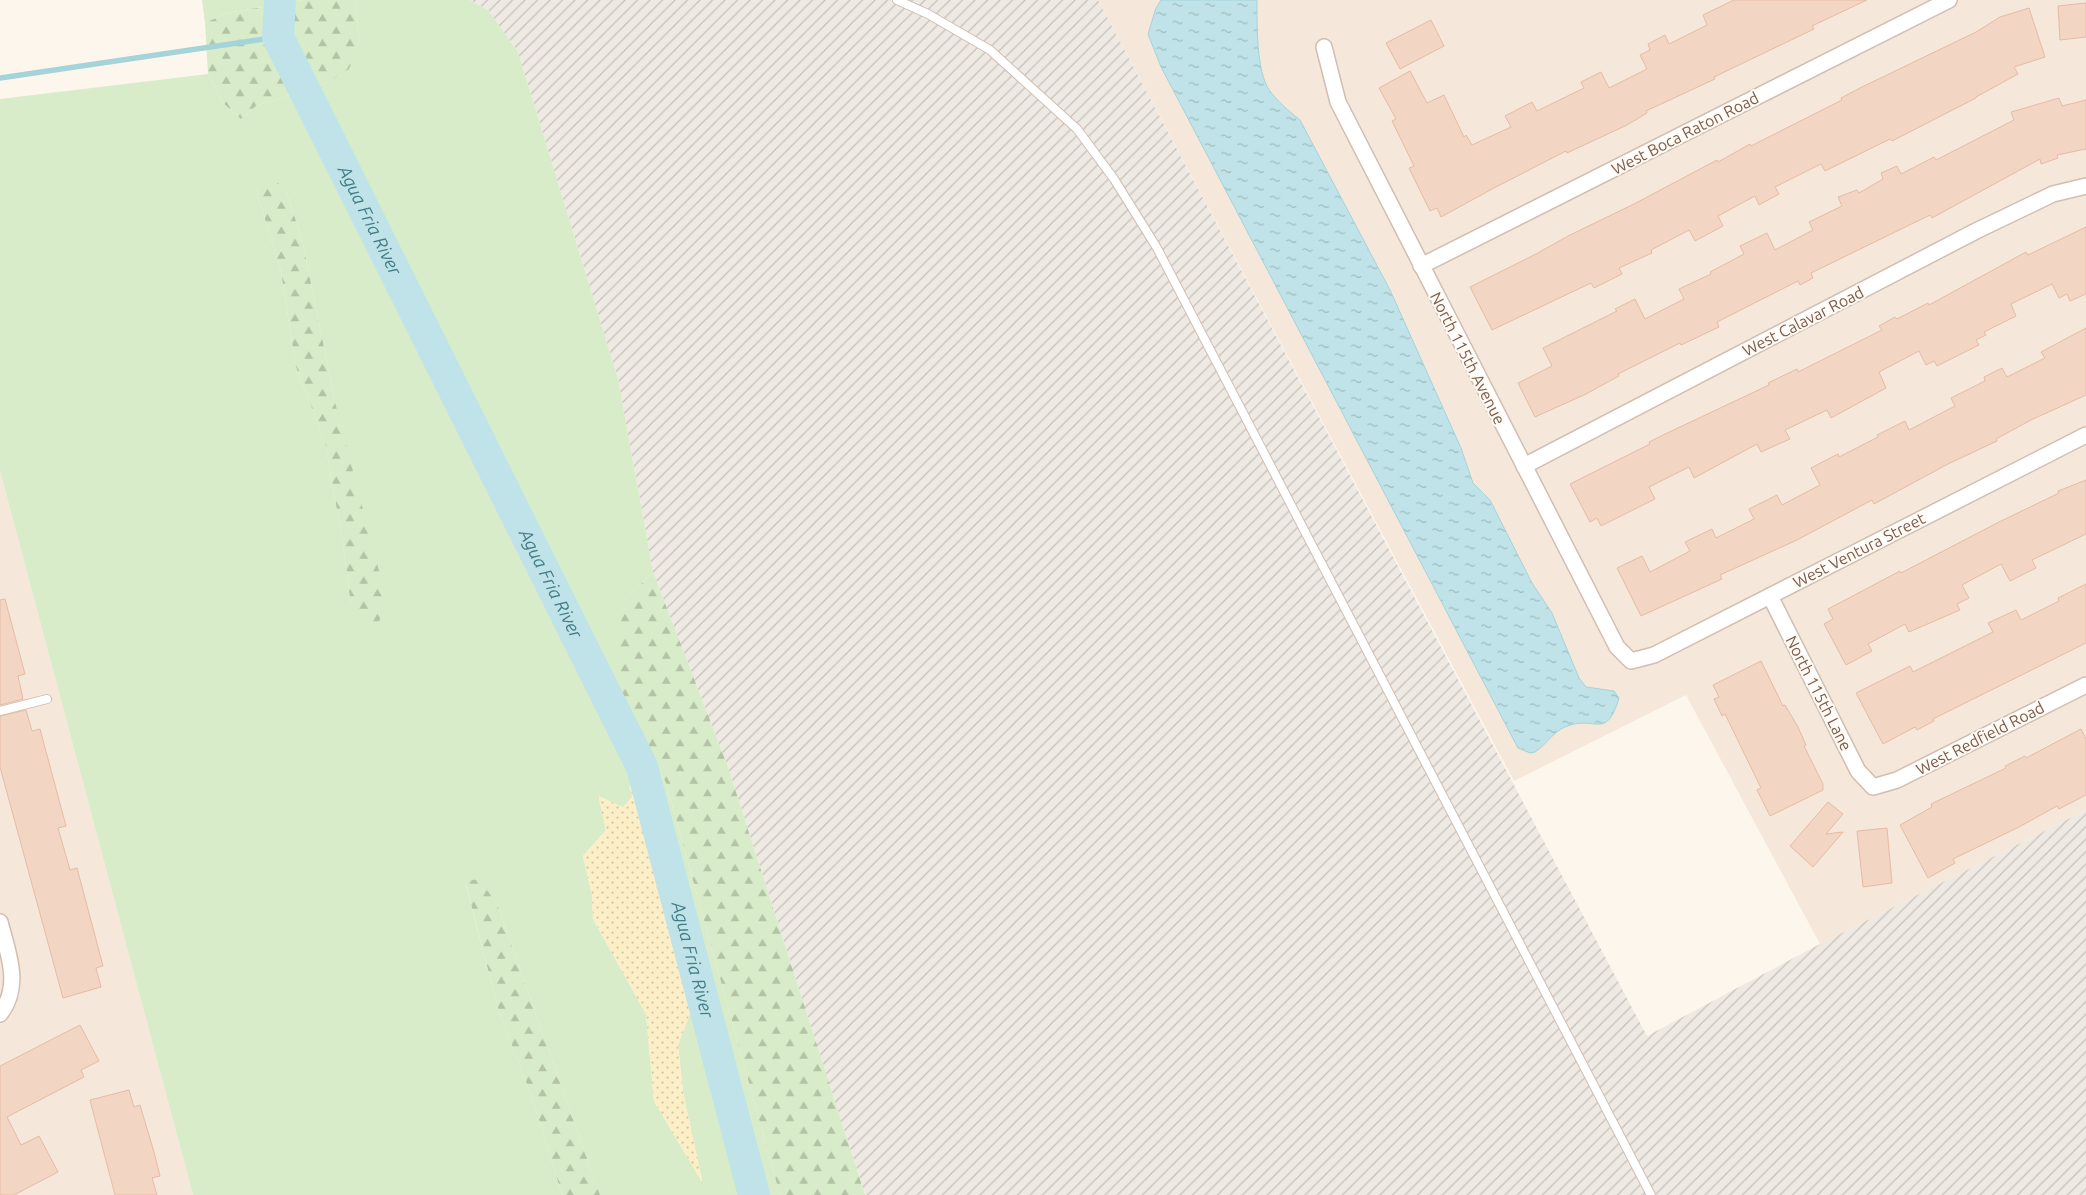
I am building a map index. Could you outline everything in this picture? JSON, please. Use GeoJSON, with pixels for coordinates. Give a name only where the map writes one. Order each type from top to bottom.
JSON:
{"type":"FeatureCollection","features":[{"type":"Feature","properties":{"kind":"street","name":"West Boca Raton Road"},"geometry":{"type":"LineString","coordinates":[[1421,266],[1948,0]]}},
{"type":"Feature","properties":{"kind":"street","name":"North 115th Avenue"},"geometry":{"type":"LineString","coordinates":[[1324,47],[1338,102],[1617,646],[1631,661]]}},
{"type":"Feature","properties":{"kind":"street","name":"West Calavar Road"},"geometry":{"type":"LineString","coordinates":[[1524,466],[1976,231],[2053,194],[2086,186]]}},
{"type":"Feature","properties":{"kind":"street","name":"West Ventura Street"},"geometry":{"type":"LineString","coordinates":[[1631,661],[1654,655],[2086,434]]}},
{"type":"Feature","properties":{"kind":"street","name":"North 115th Lane"},"geometry":{"type":"LineString","coordinates":[[1770,596],[1858,771],[1873,788]]}},
{"type":"Feature","properties":{"kind":"street","name":"West Redfield Road"},"geometry":{"type":"LineString","coordinates":[[1873,788],[1896,780],[2086,685]]}},
{"type":"Feature","properties":{"kind":"street"},"geometry":{"type":"LineString","coordinates":[[0,922],[13,982],[4,1009]]}},
{"type":"Feature","properties":{"kind":"lane"},"geometry":{"type":"LineString","coordinates":[[897,0],[928,14],[990,50],[1078,129],[1114,179],[1158,248],[1651,1195]]}},
{"type":"Feature","properties":{"kind":"lane"},"geometry":{"type":"LineString","coordinates":[[0,711],[46,699]]}},
{"type":"Feature","properties":{"kind":"shaded area"},"geometry":{"type":"Polygon","coordinates":[[[470,0],[1098,0],[1647,1036],[1820,944],[2086,810],[2086,1195],[865,1195],[728,767],[653,572],[618,379],[518,52],[488,10],[470,0]]]}},
{"type":"Feature","properties":{"kind":"shaded area"},"geometry":{"type":"Polygon","coordinates":[[[1098,0],[2086,0],[2086,810],[1820,944],[1686,695],[1514,781],[1098,0]]]}},
{"type":"Feature","properties":{"kind":"shaded area"},"geometry":{"type":"Polygon","coordinates":[[[0,471],[134,973],[193,1195],[0,1195],[0,471]]]}},
{"type":"Feature","properties":{"kind":"green space"},"geometry":{"type":"Polygon","coordinates":[[[202,0],[303,0],[227,13],[205,23],[202,0]]]}},
{"type":"Feature","properties":{"kind":"green space"},"geometry":{"type":"Polygon","coordinates":[[[303,0],[356,0],[359,46],[349,69],[329,82],[256,106],[241,119],[222,102],[208,74],[205,23],[227,13],[303,0]]]}},
{"type":"Feature","properties":{"kind":"green space"},"geometry":{"type":"Polygon","coordinates":[[[356,0],[470,0],[488,10],[518,52],[618,379],[653,572],[625,600],[619,691],[666,783],[780,1195],[600,1195],[497,904],[478,879],[465,882],[499,1012],[533,1100],[562,1195],[193,1195],[0,471],[0,99],[208,74],[222,102],[241,119],[256,106],[329,82],[359,46],[356,0]],[[255,186],[281,272],[296,367],[325,442],[344,550],[352,614],[336,406],[302,239],[286,191],[255,186]],[[599,796],[606,830],[583,856],[592,895],[593,919],[646,1014],[654,1101],[702,1182],[683,1092],[678,1045],[708,965],[687,901],[632,797],[623,808],[599,796]]]}},
{"type":"Feature","properties":{"kind":"green space"},"geometry":{"type":"Polygon","coordinates":[[[271,176],[286,191],[302,239],[336,406],[384,590],[381,617],[373,635],[352,614],[344,550],[325,442],[296,367],[281,272],[255,186],[271,176]]]}},
{"type":"Feature","properties":{"kind":"green space"},"geometry":{"type":"Polygon","coordinates":[[[653,572],[728,767],[865,1195],[780,1195],[666,783],[619,692],[615,649],[625,600],[653,572]]]}},
{"type":"Feature","properties":{"kind":"green space"},"geometry":{"type":"Polygon","coordinates":[[[479,879],[497,904],[600,1195],[562,1195],[533,1100],[499,1012],[465,881],[479,879]]]}},
{"type":"Feature","properties":{"kind":"sand"},"geometry":{"type":"Polygon","coordinates":[[[653,778],[687,901],[708,965],[678,1045],[683,1092],[703,1184],[654,1101],[646,1014],[593,919],[592,895],[583,856],[606,830],[598,796],[623,807],[632,797],[629,785],[653,778]]]}},
{"type":"Feature","properties":{"kind":"water"},"geometry":{"type":"Polygon","coordinates":[[[1161,0],[1257,0],[1258,47],[1265,83],[1277,99],[1300,120],[1390,290],[1461,448],[1473,483],[1490,500],[1532,583],[1552,613],[1579,678],[1586,687],[1614,691],[1619,698],[1614,711],[1604,723],[1584,723],[1565,727],[1535,752],[1530,753],[1518,748],[1161,67],[1148,34],[1156,8],[1161,0]]]}},
{"type":"Feature","properties":{"kind":"building"},"geometry":{"type":"Polygon","coordinates":[[[1734,0],[1867,0],[1812,26],[1814,29],[1714,77],[1715,79],[1646,111],[1647,113],[1627,125],[1567,153],[1566,151],[1441,217],[1437,208],[1430,211],[1409,168],[1414,166],[1392,121],[1396,119],[1379,88],[1410,71],[1427,103],[1444,95],[1464,137],[1466,135],[1472,145],[1511,127],[1505,116],[1532,102],[1537,111],[1584,88],[1581,82],[1601,72],[1609,88],[1647,69],[1640,55],[1650,50],[1648,44],[1665,35],[1669,44],[1707,25],[1703,15],[1734,0]]]}},
{"type":"Feature","properties":{"kind":"building"},"geometry":{"type":"Polygon","coordinates":[[[2086,3],[2086,37],[2060,40],[2058,6],[2086,3]]]}},
{"type":"Feature","properties":{"kind":"building"},"geometry":{"type":"Polygon","coordinates":[[[2029,8],[2045,57],[2014,67],[2018,74],[1892,141],[1890,139],[1825,171],[1821,164],[1775,187],[1779,194],[1759,205],[1755,196],[1718,216],[1723,226],[1695,241],[1689,230],[1651,250],[1652,253],[1619,268],[1622,274],[1594,288],[1591,283],[1492,330],[1470,287],[1717,160],[1718,162],[1750,144],[1751,146],[1842,100],[1841,98],[1860,88],[1976,32],[2000,17],[2029,8]]]}},
{"type":"Feature","properties":{"kind":"building"},"geometry":{"type":"Polygon","coordinates":[[[1431,20],[1444,46],[1400,69],[1386,43],[1431,20]]]}},
{"type":"Feature","properties":{"kind":"building"},"geometry":{"type":"Polygon","coordinates":[[[2059,98],[2062,106],[2086,100],[2086,149],[2057,155],[2058,158],[2041,164],[2040,159],[1932,218],[1930,215],[1811,273],[1813,278],[1800,285],[1798,281],[1717,322],[1719,327],[1681,345],[1680,343],[1618,374],[1619,376],[1586,394],[1535,417],[1518,383],[1552,366],[1543,348],[1617,311],[1615,309],[1635,299],[1645,319],[1684,299],[1679,289],[1711,274],[1710,272],[1744,254],[1740,246],[1767,233],[1775,250],[1813,230],[1809,222],[1842,206],[1838,197],[1857,190],[1859,193],[1883,179],[1881,173],[1897,166],[1901,174],[1934,157],[1936,160],[2014,120],[2011,112],[2059,98]]]}},
{"type":"Feature","properties":{"kind":"building"},"geometry":{"type":"Polygon","coordinates":[[[2086,227],[2086,294],[2070,301],[2067,294],[2059,298],[2052,284],[2011,304],[2016,316],[1984,332],[1986,335],[1976,340],[1979,345],[1937,366],[1934,361],[1926,365],[1919,351],[1879,372],[1886,388],[1831,418],[1827,410],[1785,430],[1790,439],[1761,452],[1757,444],[1694,478],[1689,467],[1649,487],[1655,499],[1601,526],[1597,518],[1590,522],[1570,484],[1650,444],[1649,442],[1663,435],[1769,385],[1768,383],[1797,369],[1798,372],[1882,330],[1879,326],[1895,317],[1897,319],[1928,303],[1929,305],[2026,252],[2028,255],[2086,227]]]}},
{"type":"Feature","properties":{"kind":"building"},"geometry":{"type":"Polygon","coordinates":[[[2086,328],[2086,395],[2031,420],[1996,439],[1997,441],[1948,464],[1874,504],[1872,500],[1797,540],[1720,575],[1722,579],[1641,616],[1617,568],[1642,556],[1650,572],[1690,551],[1685,542],[1712,529],[1716,538],[1754,519],[1749,509],[1777,495],[1782,505],[1820,485],[1811,468],[1838,454],[1839,457],[1905,421],[1909,430],[1955,406],[1951,398],[1985,381],[1984,377],[2002,368],[2007,377],[2045,358],[2041,352],[2086,328]]]}},
{"type":"Feature","properties":{"kind":"building"},"geometry":{"type":"Polygon","coordinates":[[[2086,480],[2086,534],[2032,560],[2036,568],[2010,581],[2001,564],[1962,585],[1969,598],[1957,604],[1960,610],[1909,632],[1905,624],[1868,644],[1872,651],[1846,665],[1824,624],[1833,619],[1828,609],[1900,571],[1901,573],[2059,493],[2058,491],[2086,480]]]}},
{"type":"Feature","properties":{"kind":"building"},"geometry":{"type":"Polygon","coordinates":[[[2086,584],[2086,643],[1933,719],[1934,721],[1917,730],[1915,727],[1883,744],[1856,693],[1910,666],[1913,672],[1993,632],[1988,623],[2016,610],[2021,620],[2059,601],[2058,598],[2086,584]]]}},
{"type":"Feature","properties":{"kind":"building"},"geometry":{"type":"Polygon","coordinates":[[[5,599],[25,674],[18,676],[23,699],[0,705],[0,600],[5,599]]]}},
{"type":"Feature","properties":{"kind":"building"},"geometry":{"type":"Polygon","coordinates":[[[1761,661],[1783,706],[1785,705],[1798,727],[1806,745],[1804,746],[1823,784],[1823,790],[1770,816],[1757,790],[1761,788],[1725,714],[1722,716],[1714,699],[1719,697],[1713,685],[1761,661]]]}},
{"type":"Feature","properties":{"kind":"building"},"geometry":{"type":"Polygon","coordinates":[[[26,710],[32,731],[40,729],[66,826],[58,828],[70,870],[77,868],[103,966],[96,968],[101,987],[63,998],[0,767],[0,716],[26,710]]]}},
{"type":"Feature","properties":{"kind":"building"},"geometry":{"type":"Polygon","coordinates":[[[2081,729],[2086,739],[2086,795],[2059,809],[2057,806],[1953,859],[1955,863],[1928,878],[1900,825],[1932,807],[1931,804],[2081,729]]]}},
{"type":"Feature","properties":{"kind":"building"},"geometry":{"type":"Polygon","coordinates":[[[1828,802],[1843,814],[1826,834],[1843,832],[1813,867],[1790,846],[1828,802]]]}},
{"type":"Feature","properties":{"kind":"building"},"geometry":{"type":"Polygon","coordinates":[[[1887,828],[1892,883],[1863,887],[1857,831],[1887,828]]]}},
{"type":"Feature","properties":{"kind":"building"},"geometry":{"type":"Polygon","coordinates":[[[80,1025],[99,1061],[81,1070],[84,1077],[7,1117],[21,1145],[39,1136],[58,1172],[14,1195],[0,1195],[0,1066],[80,1025]]]}},
{"type":"Feature","properties":{"kind":"building"},"geometry":{"type":"Polygon","coordinates":[[[129,1090],[134,1107],[140,1105],[154,1152],[160,1176],[152,1178],[157,1195],[115,1195],[90,1100],[129,1090]]]}},
{"type":"Feature","properties":{"kind":"waterway","name":"Agua Fria River"},"geometry":{"type":"LineString","coordinates":[[280,0],[278,37],[642,767],[754,1195]]}},
{"type":"Feature","properties":{"kind":"waterway"},"geometry":{"type":"LineString","coordinates":[[0,78],[278,37]]}}]}
